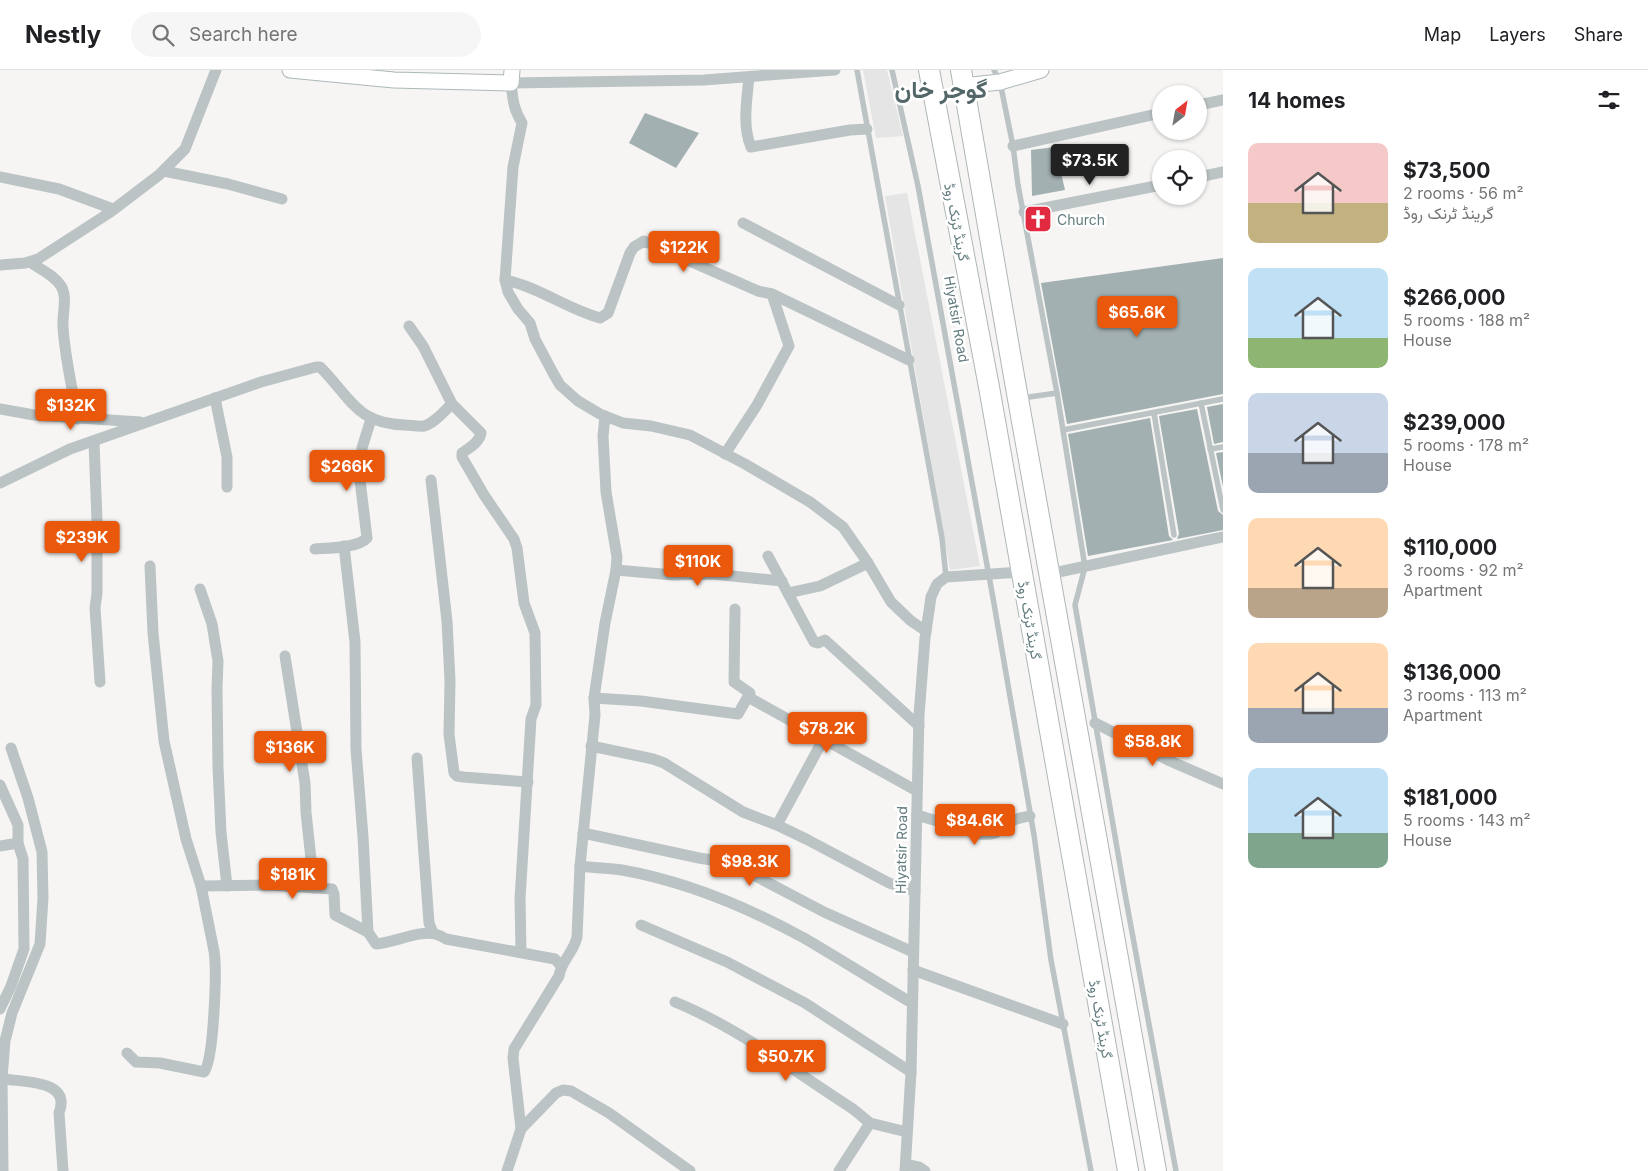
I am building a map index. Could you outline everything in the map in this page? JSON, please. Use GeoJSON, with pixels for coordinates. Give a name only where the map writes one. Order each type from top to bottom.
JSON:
{"type":"FeatureCollection","features":[{"type":"Feature","properties":{"kind":"highway","name":"گرینڈ ٹرنک روڈ"},"geometry":{"type":"LineString","coordinates":[[929,70],[989,387],[1128,1171]]}},
{"type":"Feature","properties":{"kind":"highway","name":"گرینڈ ٹرنک روڈ"},"geometry":{"type":"LineString","coordinates":[[962,78],[1156,1171]]}},
{"type":"Feature","properties":{"kind":"highway"},"geometry":{"type":"LineString","coordinates":[[1122,1135],[1149,1130]]}},
{"type":"Feature","properties":{"kind":"main road"},"geometry":{"type":"LineString","coordinates":[[290,70],[349,73],[394,80],[460,76],[512,76]]}},
{"type":"Feature","properties":{"kind":"main road"},"geometry":{"type":"LineString","coordinates":[[962,78],[997,76],[1041,70]]}},
{"type":"Feature","properties":{"kind":"street"},"geometry":{"type":"LineString","coordinates":[[0,265],[30,262],[38,259],[113,209],[164,170],[185,149],[216,70]]}},
{"type":"Feature","properties":{"kind":"street"},"geometry":{"type":"LineString","coordinates":[[835,70],[771,72],[749,77],[704,80],[512,76],[514,107],[522,123],[514,167],[505,280],[508,292],[518,309],[530,323],[535,339],[560,384],[578,401],[605,416],[623,423],[651,426],[690,435],[810,502],[843,527],[868,563],[891,602],[911,621],[926,631]]}},
{"type":"Feature","properties":{"kind":"street"},"geometry":{"type":"LineString","coordinates":[[749,77],[746,107],[748,141],[751,147],[850,130],[867,129]]}},
{"type":"Feature","properties":{"kind":"street"},"geometry":{"type":"LineString","coordinates":[[1208,103],[1223,100]]}},
{"type":"Feature","properties":{"kind":"street"},"geometry":{"type":"LineString","coordinates":[[1013,146],[1152,115]]}},
{"type":"Feature","properties":{"kind":"street"},"geometry":{"type":"LineString","coordinates":[[164,170],[228,184],[282,199]]}},
{"type":"Feature","properties":{"kind":"street"},"geometry":{"type":"LineString","coordinates":[[1207,175],[1223,172]]}},
{"type":"Feature","properties":{"kind":"street"},"geometry":{"type":"LineString","coordinates":[[0,177],[60,189],[113,209]]}},
{"type":"Feature","properties":{"kind":"street"},"geometry":{"type":"LineString","coordinates":[[1024,212],[1152,187]]}},
{"type":"Feature","properties":{"kind":"street"},"geometry":{"type":"LineString","coordinates":[[743,223],[899,305]]}},
{"type":"Feature","properties":{"kind":"street"},"geometry":{"type":"LineString","coordinates":[[505,280],[520,284],[576,310],[600,318],[608,313],[630,254],[634,247],[644,241],[758,292],[772,294],[909,360]]}},
{"type":"Feature","properties":{"kind":"street"},"geometry":{"type":"LineString","coordinates":[[30,262],[61,286],[64,296],[64,344],[78,418]]}},
{"type":"Feature","properties":{"kind":"street"},"geometry":{"type":"LineString","coordinates":[[725,454],[757,405],[789,346],[772,294]]}},
{"type":"Feature","properties":{"kind":"street"},"geometry":{"type":"LineString","coordinates":[[409,326],[423,346],[452,404],[481,433],[481,437],[462,453],[462,457],[484,495],[514,539],[520,565],[524,603],[535,633],[536,705],[531,719],[520,899],[521,952]]}},
{"type":"Feature","properties":{"kind":"street"},"geometry":{"type":"LineString","coordinates":[[0,482],[70,449],[94,442],[144,422],[261,382],[320,367],[351,403],[371,419],[390,425],[425,426],[438,418],[452,404]]}},
{"type":"Feature","properties":{"kind":"street"},"geometry":{"type":"LineString","coordinates":[[215,398],[227,457],[227,487]]}},
{"type":"Feature","properties":{"kind":"street"},"geometry":{"type":"LineString","coordinates":[[0,409],[34,415],[144,422]]}},
{"type":"Feature","properties":{"kind":"street"},"geometry":{"type":"LineString","coordinates":[[507,1171],[521,1129],[513,1058],[514,1049],[559,976],[561,966],[575,947],[577,937],[580,866],[595,715],[594,698],[617,557],[609,517],[604,467],[605,416]]}},
{"type":"Feature","properties":{"kind":"street"},"geometry":{"type":"LineString","coordinates":[[315,549],[344,546],[362,542],[368,538],[360,480],[362,448],[371,419]]}},
{"type":"Feature","properties":{"kind":"street"},"geometry":{"type":"LineString","coordinates":[[94,442],[97,593],[95,608],[100,682]]}},
{"type":"Feature","properties":{"kind":"street"},"geometry":{"type":"LineString","coordinates":[[431,480],[446,621],[450,681],[449,734],[454,772],[457,776],[463,777],[528,782]]}},
{"type":"Feature","properties":{"kind":"street"},"geometry":{"type":"LineString","coordinates":[[1049,574],[1223,538]]}},
{"type":"Feature","properties":{"kind":"street"},"geometry":{"type":"LineString","coordinates":[[344,546],[355,651],[356,749],[368,932]]}},
{"type":"Feature","properties":{"kind":"street"},"geometry":{"type":"LineString","coordinates":[[768,556],[814,642],[818,643],[825,640],[919,726]]}},
{"type":"Feature","properties":{"kind":"street"},"geometry":{"type":"LineString","coordinates":[[788,593],[820,586],[868,563]]}},
{"type":"Feature","properties":{"kind":"street"},"geometry":{"type":"LineString","coordinates":[[127,1053],[136,1062],[160,1063],[204,1072],[210,1055],[216,961],[201,886],[184,830],[164,741],[153,633],[150,566]]}},
{"type":"Feature","properties":{"kind":"street"},"geometry":{"type":"LineString","coordinates":[[616,570],[673,574],[712,574],[782,581]]}},
{"type":"Feature","properties":{"kind":"street"},"geometry":{"type":"LineString","coordinates":[[946,577],[1022,572]]}},
{"type":"Feature","properties":{"kind":"street","name":"Hiyatsir Road"},"geometry":{"type":"LineString","coordinates":[[906,1167],[911,1072],[919,726],[926,631],[931,597],[937,584],[946,577]]}},
{"type":"Feature","properties":{"kind":"street"},"geometry":{"type":"LineString","coordinates":[[200,589],[212,624],[218,661],[218,767],[221,832],[227,886]]}},
{"type":"Feature","properties":{"kind":"street"},"geometry":{"type":"LineString","coordinates":[[594,698],[641,701],[738,714],[750,693],[734,682],[734,609]]}},
{"type":"Feature","properties":{"kind":"street"},"geometry":{"type":"LineString","coordinates":[[285,656],[305,783],[314,888]]}},
{"type":"Feature","properties":{"kind":"street"},"geometry":{"type":"LineString","coordinates":[[748,697],[917,791]]}},
{"type":"Feature","properties":{"kind":"street"},"geometry":{"type":"LineString","coordinates":[[1095,723],[1170,761],[1223,784]]}},
{"type":"Feature","properties":{"kind":"street"},"geometry":{"type":"LineString","coordinates":[[777,825],[824,738]]}},
{"type":"Feature","properties":{"kind":"street"},"geometry":{"type":"LineString","coordinates":[[591,746],[664,763],[742,812],[777,825],[889,883],[915,891]]}},
{"type":"Feature","properties":{"kind":"street"},"geometry":{"type":"LineString","coordinates":[[3,1171],[1,1078],[5,1041],[20,978],[24,949],[23,859],[18,844],[26,822],[11,748]]}},
{"type":"Feature","properties":{"kind":"street"},"geometry":{"type":"LineString","coordinates":[[417,758],[429,923],[433,933]]}},
{"type":"Feature","properties":{"kind":"street"},"geometry":{"type":"LineString","coordinates":[[0,785],[26,822],[42,852],[40,944],[0,1009]]}},
{"type":"Feature","properties":{"kind":"street"},"geometry":{"type":"LineString","coordinates":[[917,815],[980,834],[1000,832],[1017,819],[1030,816]]}},
{"type":"Feature","properties":{"kind":"street"},"geometry":{"type":"LineString","coordinates":[[583,833],[698,858],[716,860],[734,866],[824,912],[913,952]]}},
{"type":"Feature","properties":{"kind":"street"},"geometry":{"type":"LineString","coordinates":[[0,846],[18,844]]}},
{"type":"Feature","properties":{"kind":"street"},"geometry":{"type":"LineString","coordinates":[[580,866],[622,871],[660,879],[702,892],[753,913],[803,938],[912,1003]]}},
{"type":"Feature","properties":{"kind":"street"},"geometry":{"type":"LineString","coordinates":[[201,886],[269,885],[332,890],[334,894],[335,915],[368,932],[376,944],[408,936],[433,933],[446,939],[555,959],[561,966]]}},
{"type":"Feature","properties":{"kind":"street"},"geometry":{"type":"LineString","coordinates":[[642,925],[727,962],[805,1003],[911,1072]]}},
{"type":"Feature","properties":{"kind":"street"},"geometry":{"type":"LineString","coordinates":[[913,970],[1063,1024]]}},
{"type":"Feature","properties":{"kind":"street"},"geometry":{"type":"LineString","coordinates":[[675,1002],[696,1010],[731,1029],[853,1109],[870,1123],[907,1132]]}},
{"type":"Feature","properties":{"kind":"street"},"geometry":{"type":"LineString","coordinates":[[1,1078],[52,1087],[56,1090],[62,1106],[59,1113],[63,1171]]}},
{"type":"Feature","properties":{"kind":"street"},"geometry":{"type":"LineString","coordinates":[[521,1129],[556,1093],[563,1090],[571,1091],[609,1112],[690,1171]]}},
{"type":"Feature","properties":{"kind":"street"},"geometry":{"type":"LineString","coordinates":[[839,1171],[870,1123]]}},
{"type":"Feature","properties":{"kind":"street"},"geometry":{"type":"LineString","coordinates":[[906,1167],[919,1167],[925,1171]]}},
{"type":"Feature","properties":{"kind":"lane"},"geometry":{"type":"LineString","coordinates":[[857,70],[942,538],[946,577]]}},
{"type":"Feature","properties":{"kind":"lane","name":"Hiyatsir Road"},"geometry":{"type":"LineString","coordinates":[[892,70],[918,186],[1030,816],[1051,960],[1091,1171]]}},
{"type":"Feature","properties":{"kind":"lane"},"geometry":{"type":"LineString","coordinates":[[997,76],[1013,146],[1057,393],[1085,567],[1075,605],[1176,1171]]}},
{"type":"Feature","properties":{"kind":"lane"},"geometry":{"type":"LineString","coordinates":[[1018,398],[1057,393]]}},
{"type":"Feature","properties":{"kind":"lane"},"geometry":{"type":"LineString","coordinates":[[1063,430],[1223,399]]}},
{"type":"Feature","properties":{"kind":"lane"},"geometry":{"type":"LineString","coordinates":[[1201,403],[1223,510]]}},
{"type":"Feature","properties":{"kind":"lane"},"geometry":{"type":"LineString","coordinates":[[1154,413],[1174,535]]}},
{"type":"Feature","properties":{"kind":"lane"},"geometry":{"type":"LineString","coordinates":[[1210,449],[1223,447]]}},
{"type":"Feature","properties":{"kind":"shaded area"},"geometry":{"type":"Polygon","coordinates":[[[863,70],[887,70],[903,136],[876,138],[863,70]]]}},
{"type":"Feature","properties":{"kind":"shaded area"},"geometry":{"type":"Polygon","coordinates":[[[907,193],[980,566],[950,570],[885,196],[907,193]]]}},
{"type":"Feature","properties":{"kind":"building"},"geometry":{"type":"Polygon","coordinates":[[[645,113],[699,133],[676,168],[629,143],[645,113]]]}},
{"type":"Feature","properties":{"kind":"building"},"geometry":{"type":"Polygon","coordinates":[[[1055,147],[1065,190],[1032,196],[1031,150],[1055,147]]]}},
{"type":"Feature","properties":{"kind":"building"},"geometry":{"type":"Polygon","coordinates":[[[1223,258],[1223,394],[1067,424],[1041,283],[1223,258]]]}},
{"type":"Feature","properties":{"kind":"building"},"geometry":{"type":"Polygon","coordinates":[[[1223,404],[1223,442],[1214,444],[1207,407],[1223,404]]]}},
{"type":"Feature","properties":{"kind":"building"},"geometry":{"type":"Polygon","coordinates":[[[1197,409],[1218,511],[1223,515],[1223,530],[1177,539],[1179,534],[1159,416],[1197,409]]]}},
{"type":"Feature","properties":{"kind":"building"},"geometry":{"type":"Polygon","coordinates":[[[1150,418],[1169,536],[1173,540],[1088,556],[1068,434],[1150,418]]]}},
{"type":"Feature","properties":{"kind":"building"},"geometry":{"type":"Polygon","coordinates":[[[1223,452],[1223,487],[1216,453],[1223,452]]]}},
{"type":"Feature","properties":{"kind":"place","name":"Church"},"geometry":{"type":"Point","coordinates":[1038,219]}},
{"type":"Feature","properties":{"kind":"district","name":"گوجر خان"},"geometry":{"type":"Point","coordinates":[941,89]}}]}
